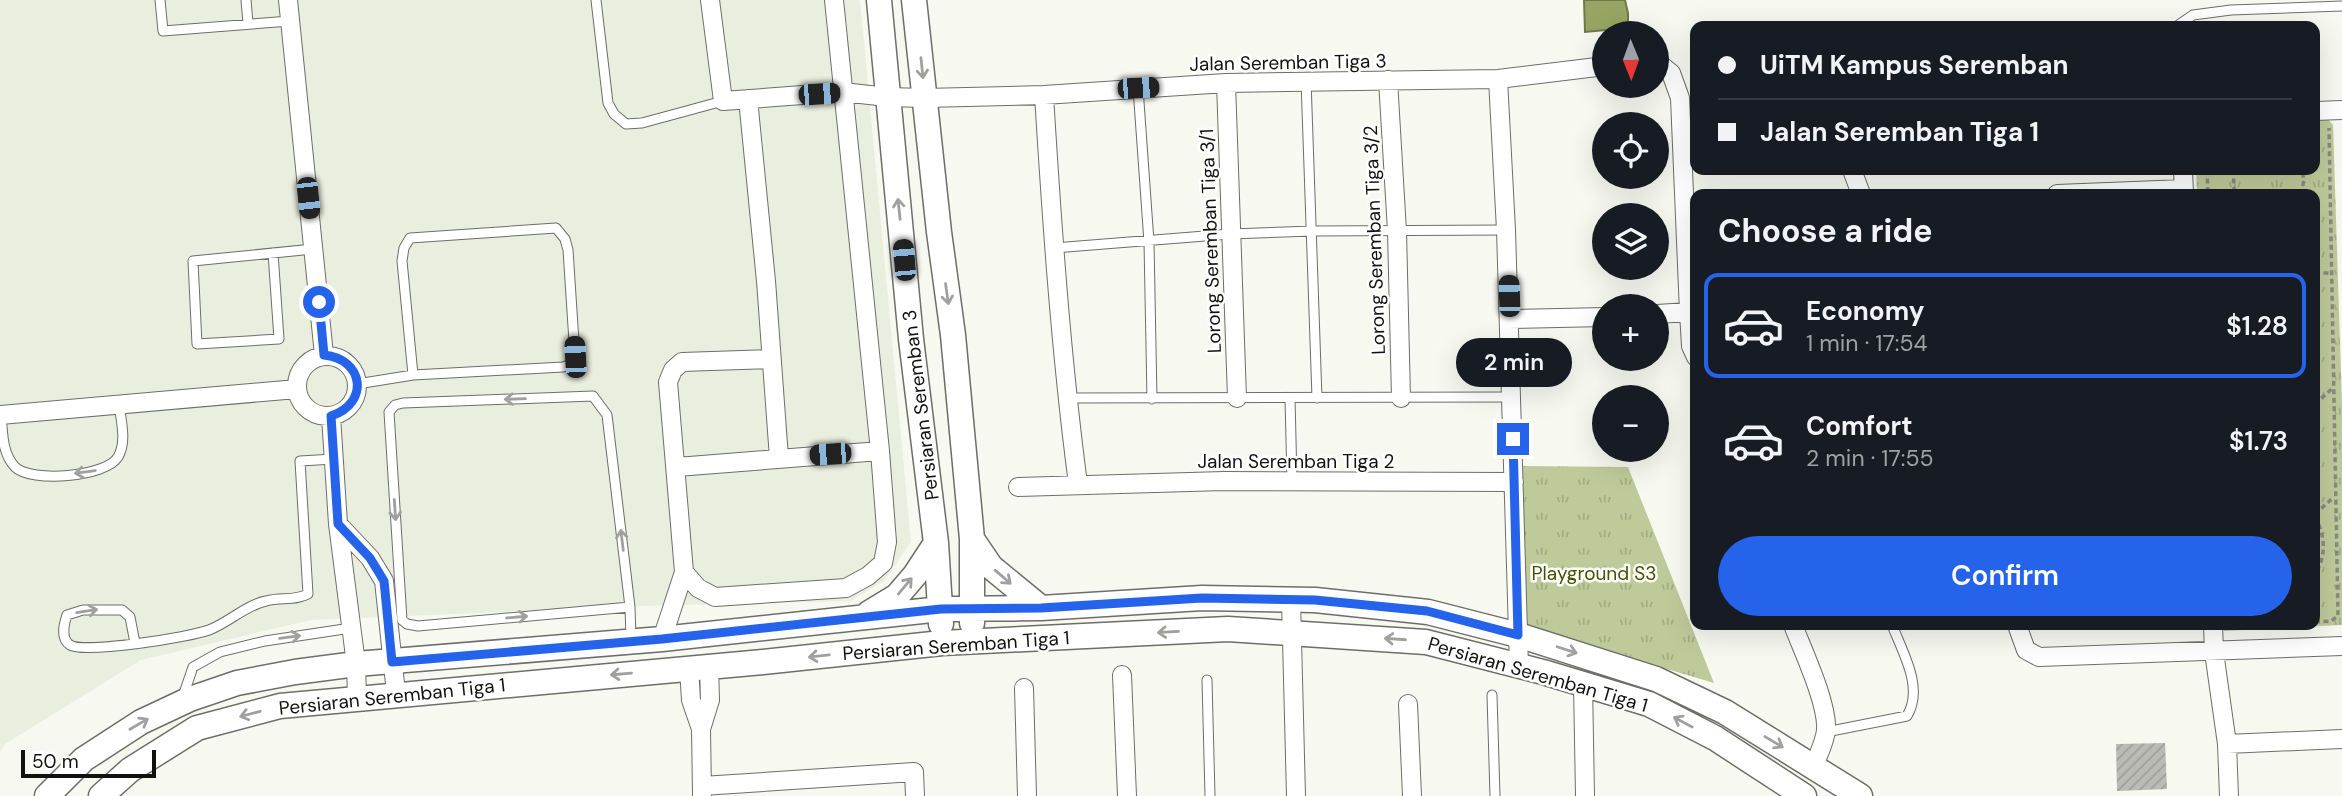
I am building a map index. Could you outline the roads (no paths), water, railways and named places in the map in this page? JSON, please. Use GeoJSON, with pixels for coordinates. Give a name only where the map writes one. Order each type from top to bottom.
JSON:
{"type":"FeatureCollection","features":[{"type":"Feature","properties":{"kind":"main road","name":"Persiaran Seremban 3"},"geometry":{"type":"LineString","coordinates":[[879,0],[911,339],[936,543],[942,643]]}},
{"type":"Feature","properties":{"kind":"main road","name":"Persiaran Seremban 3"},"geometry":{"type":"LineString","coordinates":[[914,0],[953,335],[972,539],[972,641]]}},
{"type":"Feature","properties":{"kind":"main road"},"geometry":{"type":"LineString","coordinates":[[972,539],[991,567],[1041,608]]}},
{"type":"Feature","properties":{"kind":"main road"},"geometry":{"type":"LineString","coordinates":[[863,617],[897,596],[936,543]]}},
{"type":"Feature","properties":{"kind":"main road","name":"Persiaran Seremban Tiga 1"},"geometry":{"type":"LineString","coordinates":[[47,796],[84,759],[141,722],[237,683],[295,672],[356,664],[662,639],[941,609],[1041,608],[1202,598],[1315,600],[1427,611],[1518,635],[1656,679],[1725,712],[1860,796]]}},
{"type":"Feature","properties":{"kind":"main road","name":"Persiaran Seremban Tiga 1"},"geometry":{"type":"LineString","coordinates":[[101,796],[130,770],[197,728],[280,706],[942,643],[1227,629],[1426,642],[1583,683],[1650,704],[1715,738],[1804,796]]}},
{"type":"Feature","properties":{"kind":"street"},"geometry":{"type":"LineString","coordinates":[[288,0],[324,355]]}},
{"type":"Feature","properties":{"kind":"street"},"geometry":{"type":"LineString","coordinates":[[710,0],[723,101]]}},
{"type":"Feature","properties":{"kind":"street"},"geometry":{"type":"LineString","coordinates":[[684,572],[698,588],[715,597],[846,588],[868,576],[883,563],[887,542],[880,451],[834,0]]}},
{"type":"Feature","properties":{"kind":"street","name":"Jalan Seremban Tiga 3"},"geometry":{"type":"LineString","coordinates":[[723,101],[843,92],[925,98],[1044,95],[1306,80],[1498,79],[1592,68]]}},
{"type":"Feature","properties":{"kind":"street"},"geometry":{"type":"LineString","coordinates":[[1670,72],[1680,98],[1690,276]]}},
{"type":"Feature","properties":{"kind":"street"},"geometry":{"type":"LineString","coordinates":[[1498,79],[1506,230],[1519,667]]}},
{"type":"Feature","properties":{"kind":"street","name":"Lorong Seremban Tiga 3/2"},"geometry":{"type":"LineString","coordinates":[[1388,80],[1397,232],[1401,398]]}},
{"type":"Feature","properties":{"kind":"street","name":"Lorong Seremban Tiga 3/1"},"geometry":{"type":"LineString","coordinates":[[1226,83],[1237,398]]}},
{"type":"Feature","properties":{"kind":"street"},"geometry":{"type":"LineString","coordinates":[[1044,95],[1067,398],[1079,484]]}},
{"type":"Feature","properties":{"kind":"street"},"geometry":{"type":"LineString","coordinates":[[748,99],[766,281],[779,458]]}},
{"type":"Feature","properties":{"kind":"street"},"geometry":{"type":"LineString","coordinates":[[2320,114],[2342,110]]}},
{"type":"Feature","properties":{"kind":"street"},"geometry":{"type":"LineString","coordinates":[[1669,313],[1690,311]]}},
{"type":"Feature","properties":{"kind":"street"},"geometry":{"type":"LineString","coordinates":[[1509,319],[1592,317]]}},
{"type":"Feature","properties":{"kind":"street"},"geometry":{"type":"LineString","coordinates":[[324,355],[344,361],[352,368],[357,384],[355,397],[349,406],[331,416],[312,412],[299,398],[297,389],[301,370],[307,363],[324,355]]}},
{"type":"Feature","properties":{"kind":"street"},"geometry":{"type":"LineString","coordinates":[[662,639],[684,572],[668,382],[673,370],[682,362],[771,359]]}},
{"type":"Feature","properties":{"kind":"street"},"geometry":{"type":"LineString","coordinates":[[0,415],[297,389]]}},
{"type":"Feature","properties":{"kind":"street"},"geometry":{"type":"LineString","coordinates":[[331,416],[338,524],[356,664],[357,697]]}},
{"type":"Feature","properties":{"kind":"street"},"geometry":{"type":"LineString","coordinates":[[677,467],[880,451]]}},
{"type":"Feature","properties":{"kind":"street","name":"Jalan Seremban Tiga 2"},"geometry":{"type":"LineString","coordinates":[[1018,487],[1292,481],[1514,482]]}},
{"type":"Feature","properties":{"kind":"street"},"geometry":{"type":"LineString","coordinates":[[338,524],[370,558],[384,581],[396,693]]}},
{"type":"Feature","properties":{"kind":"street"},"geometry":{"type":"LineString","coordinates":[[1291,600],[1296,796]]}},
{"type":"Feature","properties":{"kind":"street"},"geometry":{"type":"LineString","coordinates":[[1795,630],[1823,705],[1826,732],[1814,766]]}},
{"type":"Feature","properties":{"kind":"street"},"geometry":{"type":"LineString","coordinates":[[2019,630],[2026,650],[2039,657],[2342,646]]}},
{"type":"Feature","properties":{"kind":"street"},"geometry":{"type":"LineString","coordinates":[[2213,630],[2228,744],[2230,796]]}},
{"type":"Feature","properties":{"kind":"street"},"geometry":{"type":"LineString","coordinates":[[699,667],[710,700],[701,729],[702,791],[914,772],[915,796]]}},
{"type":"Feature","properties":{"kind":"street"},"geometry":{"type":"LineString","coordinates":[[1122,675],[1127,796]]}},
{"type":"Feature","properties":{"kind":"street"},"geometry":{"type":"LineString","coordinates":[[1583,683],[1585,796]]}},
{"type":"Feature","properties":{"kind":"street"},"geometry":{"type":"LineString","coordinates":[[1024,688],[1027,796]]}},
{"type":"Feature","properties":{"kind":"street"},"geometry":{"type":"LineString","coordinates":[[1409,704],[1412,796]]}},
{"type":"Feature","properties":{"kind":"street"},"geometry":{"type":"LineString","coordinates":[[2228,744],[2342,739]]}},
{"type":"Feature","properties":{"kind":"lane"},"geometry":{"type":"LineString","coordinates":[[160,0],[163,31],[290,21]]}},
{"type":"Feature","properties":{"kind":"lane"},"geometry":{"type":"LineString","coordinates":[[246,0],[248,23]]}},
{"type":"Feature","properties":{"kind":"lane"},"geometry":{"type":"LineString","coordinates":[[596,0],[608,103],[614,114],[625,124],[642,123],[723,101]]}},
{"type":"Feature","properties":{"kind":"lane"},"geometry":{"type":"LineString","coordinates":[[2184,21],[2193,15],[2231,10],[2342,5]]}},
{"type":"Feature","properties":{"kind":"lane"},"geometry":{"type":"LineString","coordinates":[[1306,80],[1317,398]]}},
{"type":"Feature","properties":{"kind":"lane"},"geometry":{"type":"LineString","coordinates":[[1138,88],[1149,242],[1152,399]]}},
{"type":"Feature","properties":{"kind":"lane"},"geometry":{"type":"LineString","coordinates":[[357,384],[412,375],[563,367],[572,364],[575,357],[568,250],[565,239],[556,228],[410,238],[404,248],[402,261],[412,375]]}},
{"type":"Feature","properties":{"kind":"lane"},"geometry":{"type":"LineString","coordinates":[[1054,248],[1230,234],[1506,230]]}},
{"type":"Feature","properties":{"kind":"lane"},"geometry":{"type":"LineString","coordinates":[[273,253],[279,339],[197,344],[193,261],[273,253],[314,249]]}},
{"type":"Feature","properties":{"kind":"lane"},"geometry":{"type":"LineString","coordinates":[[630,607],[418,626],[402,620],[389,412],[395,405],[402,403],[593,396],[607,415],[630,607],[632,641]]}},
{"type":"Feature","properties":{"kind":"lane"},"geometry":{"type":"LineString","coordinates":[[1067,398],[1511,397]]}},
{"type":"Feature","properties":{"kind":"lane"},"geometry":{"type":"LineString","coordinates":[[1290,398],[1292,481]]}},
{"type":"Feature","properties":{"kind":"lane"},"geometry":{"type":"LineString","coordinates":[[0,415],[6,456],[18,469],[34,475],[59,475],[108,467],[117,459],[123,446],[119,404]]}},
{"type":"Feature","properties":{"kind":"lane"},"geometry":{"type":"LineString","coordinates":[[135,643],[130,617],[122,610],[83,610],[67,615],[63,627],[65,638],[71,645],[80,647],[135,643],[176,639],[210,630],[265,601],[294,599],[308,594],[300,461],[334,459]]}},
{"type":"Feature","properties":{"kind":"lane"},"geometry":{"type":"LineString","coordinates":[[180,704],[193,667],[220,652],[265,641],[351,628]]}},
{"type":"Feature","properties":{"kind":"lane"},"geometry":{"type":"LineString","coordinates":[[1826,732],[1907,716],[1913,706],[1915,690],[1894,630]]}},
{"type":"Feature","properties":{"kind":"lane"},"geometry":{"type":"LineString","coordinates":[[1207,680],[1210,796]]}},
{"type":"Feature","properties":{"kind":"lane"},"geometry":{"type":"LineString","coordinates":[[1492,695],[1495,796]]}},
{"type":"Feature","properties":{"kind":"park label","name":"Playground S3"},"geometry":{"type":"Point","coordinates":[1594,573]}}]}
